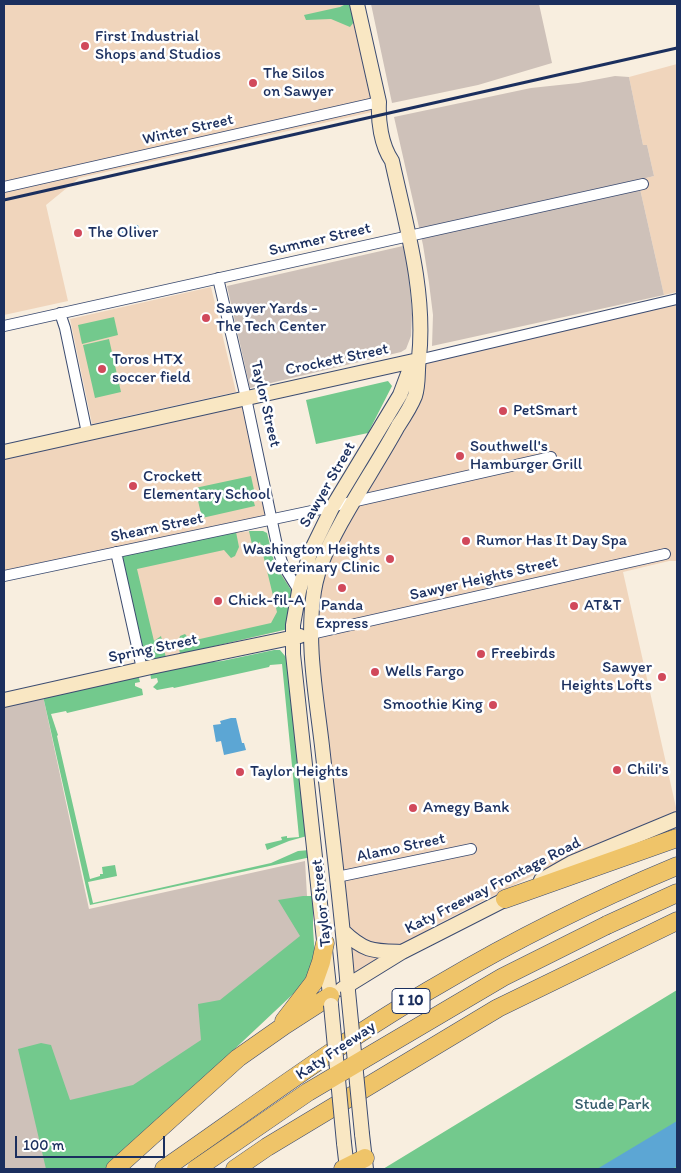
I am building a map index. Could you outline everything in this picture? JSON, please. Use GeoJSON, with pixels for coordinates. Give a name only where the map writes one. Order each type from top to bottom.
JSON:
{"type":"FeatureCollection","features":[{"type":"Feature","properties":{"kind":"highway"},"geometry":{"type":"LineString","coordinates":[[505,899],[677,838]]}},
{"type":"Feature","properties":{"kind":"highway","name":"Katy Freeway"},"geometry":{"type":"LineString","coordinates":[[164,1169],[309,1068],[439,984],[567,915],[677,866]]}},
{"type":"Feature","properties":{"kind":"highway"},"geometry":{"type":"LineString","coordinates":[[196,1169],[308,1092],[503,977],[607,925],[677,893]]}},
{"type":"Feature","properties":{"kind":"highway"},"geometry":{"type":"LineString","coordinates":[[236,1169],[267,1146],[498,1008],[677,921]]}},
{"type":"Feature","properties":{"kind":"highway"},"geometry":{"type":"LineString","coordinates":[[278,1030],[314,982],[322,962],[325,943]]}},
{"type":"Feature","properties":{"kind":"highway"},"geometry":{"type":"LineString","coordinates":[[116,1169],[238,1058],[278,1030],[331,1000]]}},
{"type":"Feature","properties":{"kind":"highway"},"geometry":{"type":"LineString","coordinates":[[345,1169],[365,1164]]}},
{"type":"Feature","properties":{"kind":"main road","name":"Sawyer Street"},"geometry":{"type":"LineString","coordinates":[[311,634],[314,589],[324,554],[415,397],[419,377],[418,360],[421,344],[418,299],[408,236],[392,161],[387,153],[378,116],[378,102],[357,4]]}},
{"type":"Feature","properties":{"kind":"main road","name":"Sawyer Street"},"geometry":{"type":"LineString","coordinates":[[293,637],[299,591],[310,553],[333,506],[400,395],[409,371],[418,360]]}},
{"type":"Feature","properties":{"kind":"main road","name":"Crockett Street"},"geometry":{"type":"LineString","coordinates":[[4,452],[418,360]]}},
{"type":"Feature","properties":{"kind":"main road","name":"Spring Street"},"geometry":{"type":"LineString","coordinates":[[4,700],[311,634]]}},
{"type":"Feature","properties":{"kind":"main road","name":"Taylor Street"},"geometry":{"type":"LineString","coordinates":[[311,634],[314,691],[343,931],[365,1164]]}},
{"type":"Feature","properties":{"kind":"main road","name":"Taylor Street"},"geometry":{"type":"LineString","coordinates":[[293,637],[293,654],[331,1000],[345,1169]]}},
{"type":"Feature","properties":{"kind":"main road"},"geometry":{"type":"LineString","coordinates":[[306,769],[324,765]]}},
{"type":"Feature","properties":{"kind":"main road","name":"Katy Freeway Frontage Road"},"geometry":{"type":"LineString","coordinates":[[331,1000],[402,952],[572,863],[677,818]]}},
{"type":"Feature","properties":{"kind":"main road"},"geometry":{"type":"LineString","coordinates":[[343,931],[362,947],[379,951],[402,952]]}},
{"type":"Feature","properties":{"kind":"street","name":"Winter Street"},"geometry":{"type":"LineString","coordinates":[[4,186],[378,102]]}},
{"type":"Feature","properties":{"kind":"street","name":"Summer Street"},"geometry":{"type":"LineString","coordinates":[[4,326],[643,184]]}},
{"type":"Feature","properties":{"kind":"street","name":"Taylor Street"},"geometry":{"type":"LineString","coordinates":[[218,278],[283,565],[299,591]]}},
{"type":"Feature","properties":{"kind":"street","name":"Crockett Street"},"geometry":{"type":"LineString","coordinates":[[418,360],[677,299]]}},
{"type":"Feature","properties":{"kind":"street"},"geometry":{"type":"LineString","coordinates":[[60,313],[65,328],[87,433]]}},
{"type":"Feature","properties":{"kind":"street","name":"Shearn Street"},"geometry":{"type":"LineString","coordinates":[[4,576],[272,520],[551,457]]}},
{"type":"Feature","properties":{"kind":"street"},"geometry":{"type":"LineString","coordinates":[[116,552],[142,669]]}},
{"type":"Feature","properties":{"kind":"street","name":"Sawyer Heights Street"},"geometry":{"type":"LineString","coordinates":[[311,634],[665,554]]}},
{"type":"Feature","properties":{"kind":"street","name":"Alamo Street"},"geometry":{"type":"LineString","coordinates":[[337,878],[471,849]]}},
{"type":"Feature","properties":{"kind":"shaded area"},"geometry":{"type":"Polygon","coordinates":[[[4,4],[357,4],[381,110],[79,178],[46,205],[68,301],[4,315],[4,4]]]}},
{"type":"Feature","properties":{"kind":"shaded area"},"geometry":{"type":"Polygon","coordinates":[[[371,4],[539,4],[552,63],[478,85],[392,103],[371,4]]]}},
{"type":"Feature","properties":{"kind":"shaded area"},"geometry":{"type":"Polygon","coordinates":[[[677,64],[677,292],[664,295],[638,180],[654,176],[647,145],[643,145],[629,77],[677,64]]]}},
{"type":"Feature","properties":{"kind":"shaded area"},"geometry":{"type":"Polygon","coordinates":[[[615,76],[629,77],[643,145],[647,145],[654,176],[638,180],[664,295],[432,346],[433,315],[423,245],[394,117],[531,88],[578,83],[615,76]]]}},
{"type":"Feature","properties":{"kind":"shaded area"},"geometry":{"type":"Polygon","coordinates":[[[403,246],[408,266],[412,314],[411,336],[406,349],[401,352],[250,388],[227,286],[403,246]]]}},
{"type":"Feature","properties":{"kind":"shaded area"},"geometry":{"type":"Polygon","coordinates":[[[211,287],[236,392],[92,424],[70,319],[211,287]]]}},
{"type":"Feature","properties":{"kind":"shaded area"},"geometry":{"type":"Polygon","coordinates":[[[677,301],[677,561],[669,561],[623,572],[677,812],[577,853],[434,926],[342,984],[305,656],[307,615],[323,551],[409,399],[423,361],[677,301]]]}},
{"type":"Feature","properties":{"kind":"shaded area","name":"Crockett Elementary School"},"geometry":{"type":"Polygon","coordinates":[[[244,400],[269,518],[4,574],[4,454],[244,400]]]}},
{"type":"Feature","properties":{"kind":"shaded area","name":"Chick-fil-A"},"geometry":{"type":"Polygon","coordinates":[[[263,531],[268,538],[275,565],[289,584],[288,629],[145,663],[121,556],[232,532],[263,531]]]}},
{"type":"Feature","properties":{"kind":"shaded area"},"geometry":{"type":"Polygon","coordinates":[[[43,696],[89,909],[305,861],[311,965],[62,1169],[4,1169],[4,706],[43,696]]]}},
{"type":"Feature","properties":{"kind":"green space"},"geometry":{"type":"Polygon","coordinates":[[[349,4],[354,22],[350,27],[331,19],[306,20],[304,15],[340,7],[349,4]]]}},
{"type":"Feature","properties":{"kind":"green space"},"geometry":{"type":"Polygon","coordinates":[[[114,317],[118,335],[82,344],[78,325],[114,317]]]}},
{"type":"Feature","properties":{"kind":"green space","name":"Toros HTX soccer field"},"geometry":{"type":"Polygon","coordinates":[[[109,339],[121,392],[95,398],[83,345],[109,339]]]}},
{"type":"Feature","properties":{"kind":"green space"},"geometry":{"type":"Polygon","coordinates":[[[388,381],[392,386],[368,433],[316,444],[306,400],[388,381]]]}},
{"type":"Feature","properties":{"kind":"green space"},"geometry":{"type":"Polygon","coordinates":[[[251,476],[256,499],[253,499],[255,506],[202,518],[195,488],[251,476]]]}},
{"type":"Feature","properties":{"kind":"green space"},"geometry":{"type":"Polygon","coordinates":[[[249,531],[263,531],[267,533],[275,565],[293,593],[288,629],[180,654],[178,643],[180,636],[185,634],[191,641],[271,623],[277,612],[260,542],[253,549],[249,531]]]}},
{"type":"Feature","properties":{"kind":"green space"},"geometry":{"type":"Polygon","coordinates":[[[236,532],[239,547],[235,556],[231,558],[224,550],[137,569],[154,641],[161,636],[166,658],[145,663],[121,556],[236,532]]]}},
{"type":"Feature","properties":{"kind":"green space"},"geometry":{"type":"Polygon","coordinates":[[[280,650],[290,662],[307,836],[267,850],[265,844],[282,840],[281,837],[299,837],[282,664],[270,665],[269,667],[174,688],[157,690],[153,687],[158,682],[157,678],[151,679],[150,671],[173,666],[222,661],[280,650]]]}},
{"type":"Feature","properties":{"kind":"green space"},"geometry":{"type":"Polygon","coordinates":[[[138,674],[140,682],[135,683],[135,686],[142,689],[143,695],[67,713],[66,711],[51,714],[58,735],[90,879],[103,874],[102,867],[115,865],[117,876],[88,882],[93,903],[271,863],[298,851],[310,850],[311,857],[90,905],[43,696],[138,674]]]}},
{"type":"Feature","properties":{"kind":"green space"},"geometry":{"type":"Polygon","coordinates":[[[313,896],[315,959],[308,980],[107,1169],[46,1169],[18,1049],[41,1043],[51,1045],[70,1100],[133,1085],[201,1040],[198,1004],[220,1000],[300,936],[278,900],[313,896]]]}},
{"type":"Feature","properties":{"kind":"green space","name":"Stude Park"},"geometry":{"type":"Polygon","coordinates":[[[677,990],[677,1169],[383,1169],[677,990]]]}},
{"type":"Feature","properties":{"kind":"water"},"geometry":{"type":"Polygon","coordinates":[[[138,225],[140,232],[119,237],[117,230],[138,225]]]}},
{"type":"Feature","properties":{"kind":"water"},"geometry":{"type":"Polygon","coordinates":[[[236,718],[242,743],[244,743],[246,750],[224,755],[221,741],[216,742],[213,725],[221,724],[220,721],[236,718]]]}},
{"type":"Feature","properties":{"kind":"water"},"geometry":{"type":"Polygon","coordinates":[[[677,1121],[677,1166],[672,1169],[597,1169],[677,1121]]]}},
{"type":"Feature","properties":{"kind":"railway"},"geometry":{"type":"LineString","coordinates":[[4,200],[677,48]]}},
{"type":"Feature","properties":{"kind":"place","name":"First Industrial Shops and Studios"},"geometry":{"type":"Point","coordinates":[85,46]}},
{"type":"Feature","properties":{"kind":"place","name":"The Silos on Sawyer"},"geometry":{"type":"Point","coordinates":[253,83]}},
{"type":"Feature","properties":{"kind":"place","name":"The Oliver"},"geometry":{"type":"Point","coordinates":[78,233]}},
{"type":"Feature","properties":{"kind":"place","name":"Sawyer Yards - The Tech Center"},"geometry":{"type":"Point","coordinates":[206,318]}},
{"type":"Feature","properties":{"kind":"place","name":"Toros HTX soccer field"},"geometry":{"type":"Point","coordinates":[102,369]}},
{"type":"Feature","properties":{"kind":"place","name":"PetSmart"},"geometry":{"type":"Point","coordinates":[503,411]}},
{"type":"Feature","properties":{"kind":"place","name":"Southwell's Hamburger Grill"},"geometry":{"type":"Point","coordinates":[460,456]}},
{"type":"Feature","properties":{"kind":"place","name":"Crockett Elementary School"},"geometry":{"type":"Point","coordinates":[133,486]}},
{"type":"Feature","properties":{"kind":"place","name":"Rumor Has It Day Spa"},"geometry":{"type":"Point","coordinates":[466,541]}},
{"type":"Feature","properties":{"kind":"place","name":"Washington Heights Veterinary Clinic"},"geometry":{"type":"Point","coordinates":[390,559]}},
{"type":"Feature","properties":{"kind":"place","name":"Panda Express"},"geometry":{"type":"Point","coordinates":[342,588]}},
{"type":"Feature","properties":{"kind":"place","name":"Chick-fil-A"},"geometry":{"type":"Point","coordinates":[218,601]}},
{"type":"Feature","properties":{"kind":"place","name":"AT&T"},"geometry":{"type":"Point","coordinates":[574,606]}},
{"type":"Feature","properties":{"kind":"place","name":"Freebirds"},"geometry":{"type":"Point","coordinates":[481,654]}},
{"type":"Feature","properties":{"kind":"place","name":"Wells Fargo"},"geometry":{"type":"Point","coordinates":[375,672]}},
{"type":"Feature","properties":{"kind":"place","name":"Sawyer Heights Lofts"},"geometry":{"type":"Point","coordinates":[662,677]}},
{"type":"Feature","properties":{"kind":"place","name":"Smoothie King"},"geometry":{"type":"Point","coordinates":[493,705]}},
{"type":"Feature","properties":{"kind":"place","name":"Chili's"},"geometry":{"type":"Point","coordinates":[617,770]}},
{"type":"Feature","properties":{"kind":"place","name":"Taylor Heights"},"geometry":{"type":"Point","coordinates":[240,772]}},
{"type":"Feature","properties":{"kind":"place","name":"Amegy Bank"},"geometry":{"type":"Point","coordinates":[413,808]}}]}
